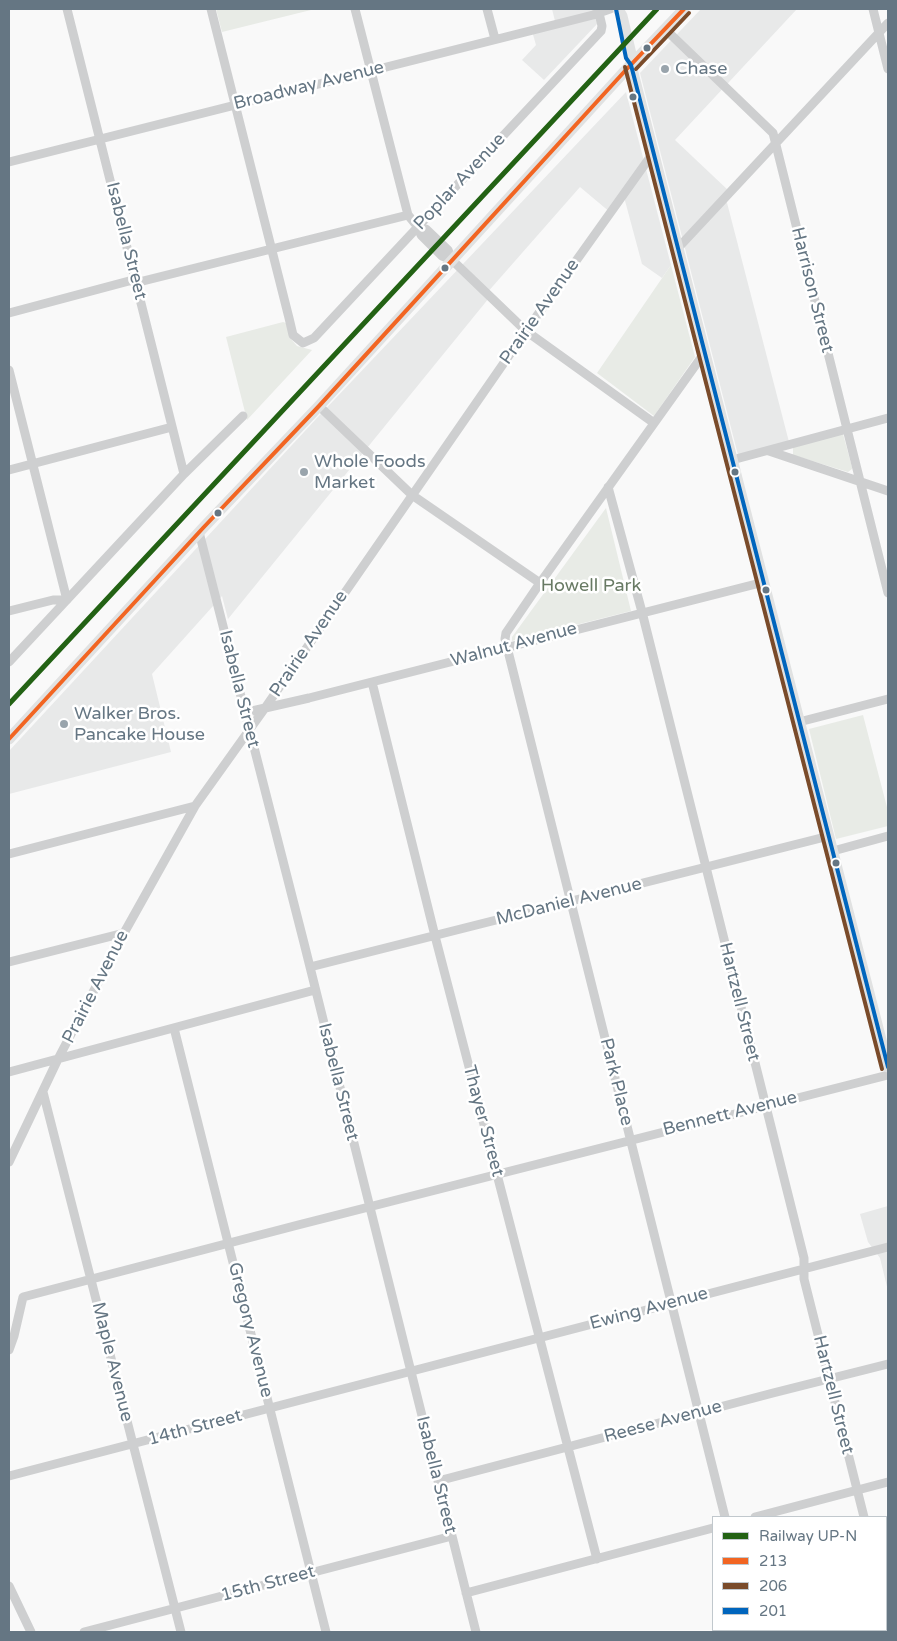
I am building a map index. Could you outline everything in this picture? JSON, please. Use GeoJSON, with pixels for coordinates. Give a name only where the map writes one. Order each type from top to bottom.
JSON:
{"type":"FeatureCollection","features":[{"type":"Feature","properties":{"kind":"main road"},"geometry":{"type":"LineString","coordinates":[[617,9],[622,16],[631,54],[631,65],[653,153],[888,1067]]}},
{"type":"Feature","properties":{"kind":"main road"},"geometry":{"type":"LineString","coordinates":[[9,738],[199,532],[319,406],[684,9]]}},
{"type":"Feature","properties":{"kind":"street","name":"Isabella Street"},"geometry":{"type":"LineString","coordinates":[[67,9],[100,138],[133,281],[184,474]]}},
{"type":"Feature","properties":{"kind":"street"},"geometry":{"type":"LineString","coordinates":[[212,9],[271,249]]}},
{"type":"Feature","properties":{"kind":"street"},"geometry":{"type":"LineString","coordinates":[[355,9],[408,215],[418,227],[421,235],[442,256],[452,260],[526,331],[654,423]]}},
{"type":"Feature","properties":{"kind":"street"},"geometry":{"type":"LineString","coordinates":[[487,9],[495,39]]}},
{"type":"Feature","properties":{"kind":"street","name":"Broadway Avenue"},"geometry":{"type":"LineString","coordinates":[[9,162],[610,9]]}},
{"type":"Feature","properties":{"kind":"street"},"geometry":{"type":"LineString","coordinates":[[873,9],[888,70]]}},
{"type":"Feature","properties":{"kind":"street","name":"Poplar Avenue"},"geometry":{"type":"LineString","coordinates":[[271,249],[294,335],[303,343],[314,338],[601,31],[602,26],[599,13]]}},
{"type":"Feature","properties":{"kind":"street"},"geometry":{"type":"LineString","coordinates":[[678,248],[888,23]]}},
{"type":"Feature","properties":{"kind":"street","name":"Harrison Street"},"geometry":{"type":"LineString","coordinates":[[665,29],[773,133],[888,593]]}},
{"type":"Feature","properties":{"kind":"street","name":"Prairie Avenue"},"geometry":{"type":"LineString","coordinates":[[9,1162],[58,1059],[124,933],[195,806],[526,331],[653,153]]}},
{"type":"Feature","properties":{"kind":"street"},"geometry":{"type":"LineString","coordinates":[[9,313],[408,215]]}},
{"type":"Feature","properties":{"kind":"street"},"geometry":{"type":"LineString","coordinates":[[506,646],[506,633],[704,352]]}},
{"type":"Feature","properties":{"kind":"street"},"geometry":{"type":"LineString","coordinates":[[9,370],[67,600]]}},
{"type":"Feature","properties":{"kind":"street"},"geometry":{"type":"LineString","coordinates":[[319,406],[412,495],[540,583]]}},
{"type":"Feature","properties":{"kind":"street"},"geometry":{"type":"LineString","coordinates":[[9,662],[184,474],[243,416]]}},
{"type":"Feature","properties":{"kind":"street"},"geometry":{"type":"LineString","coordinates":[[732,460],[888,418]]}},
{"type":"Feature","properties":{"kind":"street"},"geometry":{"type":"LineString","coordinates":[[9,470],[172,427]]}},
{"type":"Feature","properties":{"kind":"street"},"geometry":{"type":"LineString","coordinates":[[769,451],[860,480],[888,491]]}},
{"type":"Feature","properties":{"kind":"street","name":"Hartzell Street"},"geometry":{"type":"LineString","coordinates":[[608,487],[642,612],[804,1258],[804,1279],[864,1516]]}},
{"type":"Feature","properties":{"kind":"street","name":"Isabella Street"},"geometry":{"type":"LineString","coordinates":[[199,532],[476,1632]]}},
{"type":"Feature","properties":{"kind":"street","name":"Walnut Avenue"},"geometry":{"type":"LineString","coordinates":[[244,709],[252,711],[372,682],[506,646],[764,582]]}},
{"type":"Feature","properties":{"kind":"street"},"geometry":{"type":"LineString","coordinates":[[9,611],[53,600],[67,600]]}},
{"type":"Feature","properties":{"kind":"street","name":"Park Place"},"geometry":{"type":"LineString","coordinates":[[506,646],[725,1516]]}},
{"type":"Feature","properties":{"kind":"street","name":"Thayer Street"},"geometry":{"type":"LineString","coordinates":[[372,682],[435,936],[597,1559]]}},
{"type":"Feature","properties":{"kind":"street"},"geometry":{"type":"LineString","coordinates":[[799,722],[888,699]]}},
{"type":"Feature","properties":{"kind":"street"},"geometry":{"type":"LineString","coordinates":[[9,854],[195,806]]}},
{"type":"Feature","properties":{"kind":"street","name":"McDaniel Avenue"},"geometry":{"type":"LineString","coordinates":[[310,968],[829,836]]}},
{"type":"Feature","properties":{"kind":"street"},"geometry":{"type":"LineString","coordinates":[[833,851],[888,836]]}},
{"type":"Feature","properties":{"kind":"street"},"geometry":{"type":"LineString","coordinates":[[9,962],[124,933]]}},
{"type":"Feature","properties":{"kind":"street"},"geometry":{"type":"LineString","coordinates":[[9,1072],[315,990]]}},
{"type":"Feature","properties":{"kind":"street","name":"Gregory Avenue"},"geometry":{"type":"LineString","coordinates":[[174,1028],[326,1632]]}},
{"type":"Feature","properties":{"kind":"street","name":"Bennett Avenue"},"geometry":{"type":"LineString","coordinates":[[9,1350],[23,1297],[888,1075]]}},
{"type":"Feature","properties":{"kind":"street","name":"Maple Avenue"},"geometry":{"type":"LineString","coordinates":[[43,1092],[181,1632]]}},
{"type":"Feature","properties":{"kind":"street","name":"Ewing Avenue"},"geometry":{"type":"LineString","coordinates":[[410,1372],[888,1247]]}},
{"type":"Feature","properties":{"kind":"street","name":"Reese Avenue"},"geometry":{"type":"LineString","coordinates":[[438,1481],[888,1364]]}},
{"type":"Feature","properties":{"kind":"street","name":"14th Street"},"geometry":{"type":"LineString","coordinates":[[9,1476],[410,1372]]}},
{"type":"Feature","properties":{"kind":"street"},"geometry":{"type":"LineString","coordinates":[[759,1516],[888,1482]]}},
{"type":"Feature","properties":{"kind":"street"},"geometry":{"type":"LineString","coordinates":[[466,1593],[712,1528]]}},
{"type":"Feature","properties":{"kind":"street","name":"15th Street"},"geometry":{"type":"LineString","coordinates":[[84,1632],[452,1536]]}},
{"type":"Feature","properties":{"kind":"street"},"geometry":{"type":"LineString","coordinates":[[9,1586],[31,1632]]}},
{"type":"Feature","properties":{"kind":"street"},"geometry":{"type":"LineString","coordinates":[[887,1603],[888,1614]]}},
{"type":"Feature","properties":{"kind":"shaded area"},"geometry":{"type":"Polygon","coordinates":[[[552,9],[597,9],[594,10],[598,23],[544,80],[522,60],[536,45],[532,31],[556,25],[552,9]]]}},
{"type":"Feature","properties":{"kind":"shaded area"},"geometry":{"type":"Polygon","coordinates":[[[701,9],[797,9],[675,140],[729,191],[725,195],[789,442],[738,455],[640,73],[701,9]]]}},
{"type":"Feature","properties":{"kind":"shaded area"},"geometry":{"type":"Polygon","coordinates":[[[626,92],[671,265],[662,278],[642,264],[624,197],[611,213],[580,187],[486,294],[489,298],[228,619],[222,596],[152,674],[171,752],[9,794],[9,751],[316,419],[626,92]]]}},
{"type":"Feature","properties":{"kind":"shaded area"},"geometry":{"type":"Polygon","coordinates":[[[888,1206],[888,1291],[880,1258],[868,1242],[860,1214],[888,1206]]]}},
{"type":"Feature","properties":{"kind":"green space"},"geometry":{"type":"Polygon","coordinates":[[[216,9],[315,9],[222,32],[216,9]]]}},
{"type":"Feature","properties":{"kind":"green space"},"geometry":{"type":"Polygon","coordinates":[[[671,265],[695,357],[654,416],[597,373],[671,265]]]}},
{"type":"Feature","properties":{"kind":"green space"},"geometry":{"type":"Polygon","coordinates":[[[283,322],[286,323],[290,338],[297,346],[312,350],[247,420],[226,337],[283,322]]]}},
{"type":"Feature","properties":{"kind":"green space"},"geometry":{"type":"Polygon","coordinates":[[[843,434],[852,467],[848,472],[793,455],[793,447],[843,434]]]}},
{"type":"Feature","properties":{"kind":"green space","name":"Howell Park"},"geometry":{"type":"Polygon","coordinates":[[[606,508],[631,611],[512,641],[512,637],[606,508]]]}},
{"type":"Feature","properties":{"kind":"green space"},"geometry":{"type":"Polygon","coordinates":[[[863,715],[888,811],[888,826],[836,839],[809,729],[863,715]]]}},
{"type":"Feature","properties":{"kind":"rail line","name":"UP-N"},"geometry":{"type":"LineString","coordinates":[[9,704],[657,9]]}},
{"type":"Feature","properties":{"kind":"transit line","name":"201"},"geometry":{"type":"LineString","coordinates":[[616,9],[626,58],[631,65],[888,1067]]}},
{"type":"Feature","properties":{"kind":"transit line","name":"213"},"geometry":{"type":"LineString","coordinates":[[9,739],[203,528],[319,406],[624,72],[684,9]]}},
{"type":"Feature","properties":{"kind":"transit line","name":"206"},"geometry":{"type":"LineString","coordinates":[[636,69],[689,13]]}},
{"type":"Feature","properties":{"kind":"transit line","name":"206"},"geometry":{"type":"LineString","coordinates":[[625,67],[882,1069]]}},
{"type":"Feature","properties":{"kind":"place","name":"Chase"},"geometry":{"type":"Point","coordinates":[665,69]}},
{"type":"Feature","properties":{"kind":"place","name":"Whole Foods Market"},"geometry":{"type":"Point","coordinates":[304,472]}},
{"type":"Feature","properties":{"kind":"place","name":"Walker Bros. Pancake House"},"geometry":{"type":"Point","coordinates":[64,724]}}]}
